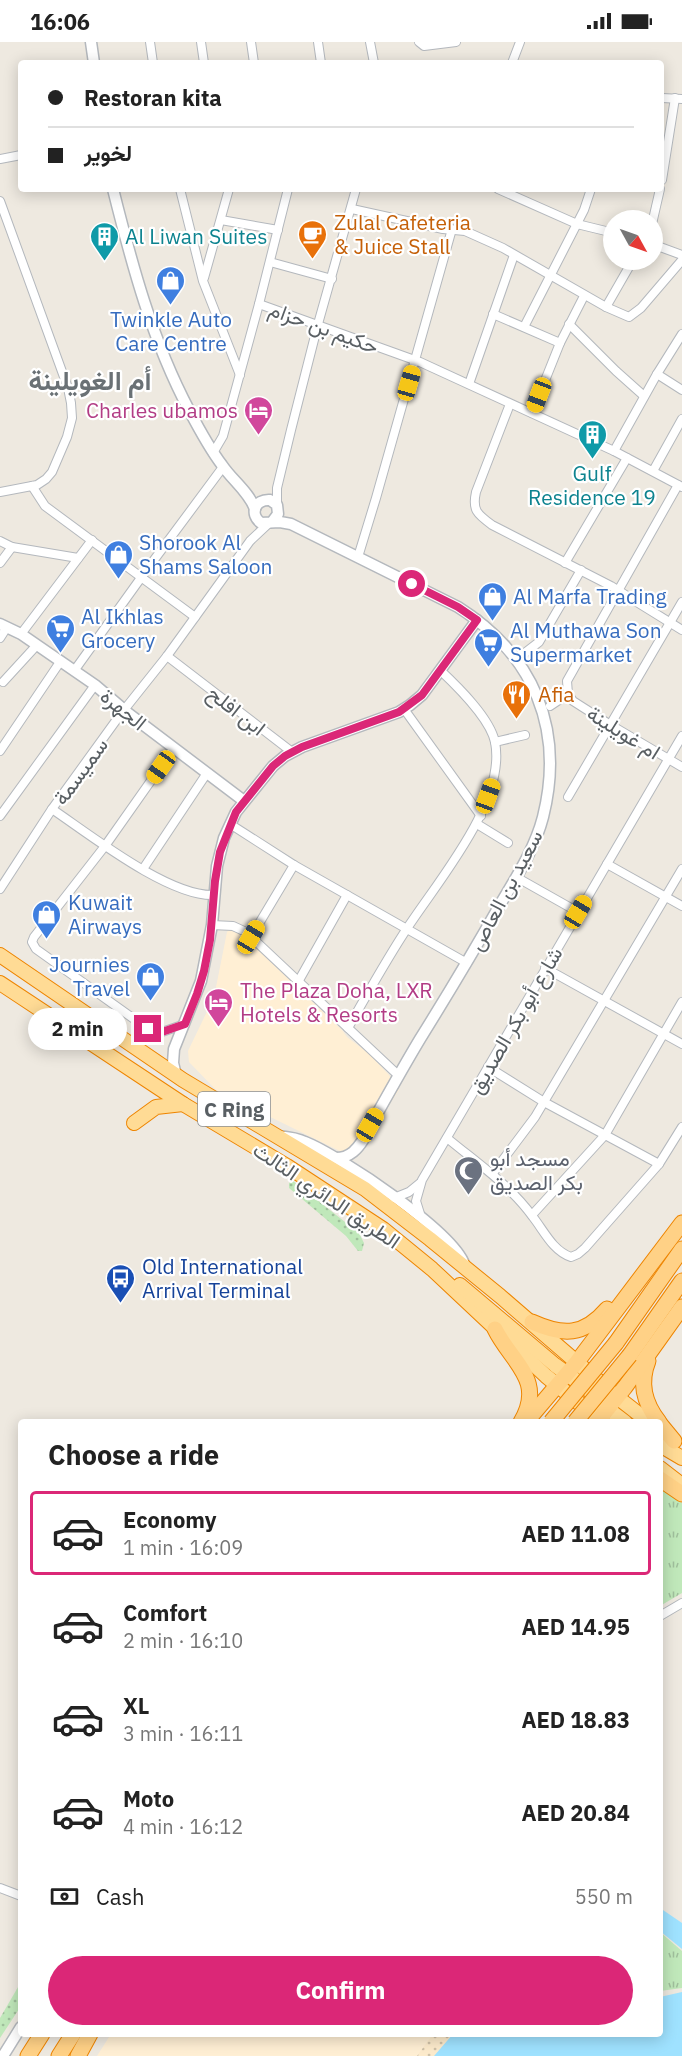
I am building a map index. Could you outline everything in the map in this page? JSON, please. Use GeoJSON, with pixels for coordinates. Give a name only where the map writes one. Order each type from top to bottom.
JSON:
{"type":"FeatureCollection","features":[{"type":"Feature","properties":{"kind":"highway","name":"الطريق الدائري الثالث"},"geometry":{"type":"LineString","coordinates":[[0,955],[176,1075],[365,1189],[532,1322],[567,1374],[604,1414]]}},
{"type":"Feature","properties":{"kind":"highway","name":"الطريق الدائري الثالث"},"geometry":{"type":"LineString","coordinates":[[0,983],[183,1104],[262,1150],[360,1213],[432,1269],[495,1329],[567,1374],[604,1414]]}},
{"type":"Feature","properties":{"kind":"highway"},"geometry":{"type":"LineString","coordinates":[[134,1123],[156,1107],[183,1104]]}},
{"type":"Feature","properties":{"kind":"highway"},"geometry":{"type":"LineString","coordinates":[[532,1322],[550,1330],[562,1332],[574,1331],[592,1323],[602,1315],[681,1225]]}},
{"type":"Feature","properties":{"kind":"highway"},"geometry":{"type":"LineString","coordinates":[[529,1419],[567,1374],[681,1225]]}},
{"type":"Feature","properties":{"kind":"highway"},"geometry":{"type":"LineString","coordinates":[[553,1419],[616,1343],[682,1249]]}},
{"type":"Feature","properties":{"kind":"highway"},"geometry":{"type":"LineString","coordinates":[[432,1269],[465,1289],[567,1374]]}},
{"type":"Feature","properties":{"kind":"highway"},"geometry":{"type":"LineString","coordinates":[[577,1419],[630,1354],[682,1281]]}},
{"type":"Feature","properties":{"kind":"highway"},"geometry":{"type":"LineString","coordinates":[[604,1414],[682,1307]]}},
{"type":"Feature","properties":{"kind":"highway"},"geometry":{"type":"LineString","coordinates":[[495,1329],[503,1344],[521,1365],[528,1380],[529,1403],[522,1419]]}},
{"type":"Feature","properties":{"kind":"highway"},"geometry":{"type":"LineString","coordinates":[[656,1344],[646,1365],[643,1385],[647,1404],[656,1419]]}},
{"type":"Feature","properties":{"kind":"highway","name":"C Ring"},"geometry":{"type":"LineString","coordinates":[[604,1414],[632,1419]]}},
{"type":"Feature","properties":{"kind":"highway"},"geometry":{"type":"LineString","coordinates":[[663,1429],[682,1458]]}},
{"type":"Feature","properties":{"kind":"highway"},"geometry":{"type":"LineString","coordinates":[[663,1470],[682,1485]]}},
{"type":"Feature","properties":{"kind":"highway"},"geometry":{"type":"LineString","coordinates":[[663,1481],[682,1494]]}},
{"type":"Feature","properties":{"kind":"highway"},"geometry":{"type":"LineString","coordinates":[[28,2056],[40,2037]]}},
{"type":"Feature","properties":{"kind":"highway"},"geometry":{"type":"LineString","coordinates":[[59,2056],[71,2037]]}},
{"type":"Feature","properties":{"kind":"highway"},"geometry":{"type":"LineString","coordinates":[[80,2056],[89,2037]]}},
{"type":"Feature","properties":{"kind":"street"},"geometry":{"type":"LineString","coordinates":[[92,42],[94,60]]}},
{"type":"Feature","properties":{"kind":"street"},"geometry":{"type":"LineString","coordinates":[[150,42],[153,60]]}},
{"type":"Feature","properties":{"kind":"street"},"geometry":{"type":"LineString","coordinates":[[201,42],[204,60]]}},
{"type":"Feature","properties":{"kind":"street"},"geometry":{"type":"LineString","coordinates":[[251,42],[254,60]]}},
{"type":"Feature","properties":{"kind":"street"},"geometry":{"type":"LineString","coordinates":[[318,42],[321,60]]}},
{"type":"Feature","properties":{"kind":"street"},"geometry":{"type":"LineString","coordinates":[[370,42],[373,60]]}},
{"type":"Feature","properties":{"kind":"street"},"geometry":{"type":"LineString","coordinates":[[419,42],[424,46],[456,42]]}},
{"type":"Feature","properties":{"kind":"street"},"geometry":{"type":"LineString","coordinates":[[513,60],[517,42]]}},
{"type":"Feature","properties":{"kind":"street"},"geometry":{"type":"LineString","coordinates":[[664,98],[679,99],[664,170]]}},
{"type":"Feature","properties":{"kind":"street"},"geometry":{"type":"LineString","coordinates":[[0,159],[18,156]]}},
{"type":"Feature","properties":{"kind":"street"},"geometry":{"type":"LineString","coordinates":[[114,192],[134,271],[154,331],[178,389],[223,467],[246,494],[266,507],[277,518],[270,523]]}},
{"type":"Feature","properties":{"kind":"street"},"geometry":{"type":"LineString","coordinates":[[183,192],[203,281],[240,375]]}},
{"type":"Feature","properties":{"kind":"street"},"geometry":{"type":"LineString","coordinates":[[203,281],[228,192]]}},
{"type":"Feature","properties":{"kind":"street"},"geometry":{"type":"LineString","coordinates":[[213,453],[223,436],[287,192]]}},
{"type":"Feature","properties":{"kind":"street","name":"سميسمة"},"geometry":{"type":"LineString","coordinates":[[0,889],[52,809],[250,541],[277,488],[318,324],[355,192]]}},
{"type":"Feature","properties":{"kind":"street"},"geometry":{"type":"LineString","coordinates":[[506,192],[577,224],[603,230]]}},
{"type":"Feature","properties":{"kind":"street"},"geometry":{"type":"LineString","coordinates":[[524,199],[526,192]]}},
{"type":"Feature","properties":{"kind":"street"},"geometry":{"type":"LineString","coordinates":[[524,327],[577,224],[590,192]]}},
{"type":"Feature","properties":{"kind":"street"},"geometry":{"type":"LineString","coordinates":[[655,210],[659,192]]}},
{"type":"Feature","properties":{"kind":"street"},"geometry":{"type":"LineString","coordinates":[[0,201],[71,403],[70,426],[55,467],[46,480],[32,486],[0,492]]}},
{"type":"Feature","properties":{"kind":"street"},"geometry":{"type":"LineString","coordinates":[[352,208],[443,229],[465,231],[514,255],[606,308],[629,317],[641,308],[682,260]]}},
{"type":"Feature","properties":{"kind":"street"},"geometry":{"type":"LineString","coordinates":[[221,220],[278,230]]}},
{"type":"Feature","properties":{"kind":"street"},"geometry":{"type":"LineString","coordinates":[[358,556],[452,229]]}},
{"type":"Feature","properties":{"kind":"street"},"geometry":{"type":"LineString","coordinates":[[663,248],[682,255]]}},
{"type":"Feature","properties":{"kind":"street"},"geometry":{"type":"LineString","coordinates":[[469,384],[514,255]]}},
{"type":"Feature","properties":{"kind":"street"},"geometry":{"type":"LineString","coordinates":[[270,262],[332,279]]}},
{"type":"Feature","properties":{"kind":"street"},"geometry":{"type":"LineString","coordinates":[[606,308],[627,270]]}},
{"type":"Feature","properties":{"kind":"street"},"geometry":{"type":"LineString","coordinates":[[532,413],[560,343],[584,296]]}},
{"type":"Feature","properties":{"kind":"street","name":"حكيم بن حزام"},"geometry":{"type":"LineString","coordinates":[[259,304],[416,360],[614,451],[680,486]]}},
{"type":"Feature","properties":{"kind":"street"},"geometry":{"type":"LineString","coordinates":[[493,314],[560,343]]}},
{"type":"Feature","properties":{"kind":"street"},"geometry":{"type":"LineString","coordinates":[[569,324],[615,371],[644,396]]}},
{"type":"Feature","properties":{"kind":"street"},"geometry":{"type":"LineString","coordinates":[[614,451],[682,334]]}},
{"type":"Feature","properties":{"kind":"street"},"geometry":{"type":"LineString","coordinates":[[657,374],[682,390]]}},
{"type":"Feature","properties":{"kind":"street"},"geometry":{"type":"LineString","coordinates":[[510,404],[476,492],[473,503],[476,511],[492,525],[618,590],[682,630]]}},
{"type":"Feature","properties":{"kind":"street"},"geometry":{"type":"LineString","coordinates":[[652,471],[682,419]]}},
{"type":"Feature","properties":{"kind":"street"},"geometry":{"type":"LineString","coordinates":[[565,563],[627,458]]}},
{"type":"Feature","properties":{"kind":"street"},"geometry":{"type":"LineString","coordinates":[[74,671],[223,467]]}},
{"type":"Feature","properties":{"kind":"street"},"geometry":{"type":"LineString","coordinates":[[32,486],[45,506],[195,617]]}},
{"type":"Feature","properties":{"kind":"street"},"geometry":{"type":"LineString","coordinates":[[550,706],[568,694],[567,681],[680,486]]}},
{"type":"Feature","properties":{"kind":"street","name":"سعيد بن العاص"},"geometry":{"type":"LineString","coordinates":[[291,524],[261,523],[266,507],[291,524],[458,607],[477,620],[517,659],[533,686],[546,721],[548,791],[542,819],[532,846],[467,963],[398,1075],[358,1147],[355,1159],[357,1172]]}},
{"type":"Feature","properties":{"kind":"street","name":"سميسمة"},"geometry":{"type":"LineString","coordinates":[[250,541],[270,523]]}},
{"type":"Feature","properties":{"kind":"street"},"geometry":{"type":"LineString","coordinates":[[21,634],[92,540]]}},
{"type":"Feature","properties":{"kind":"street"},"geometry":{"type":"LineString","coordinates":[[0,541],[12,547],[78,558]]}},
{"type":"Feature","properties":{"kind":"street"},"geometry":{"type":"LineString","coordinates":[[0,564],[12,547]]}},
{"type":"Feature","properties":{"kind":"street"},"geometry":{"type":"LineString","coordinates":[[517,659],[539,642],[580,570]]}},
{"type":"Feature","properties":{"kind":"street"},"geometry":{"type":"LineString","coordinates":[[568,797],[682,602]]}},
{"type":"Feature","properties":{"kind":"street"},"geometry":{"type":"LineString","coordinates":[[176,1075],[173,1063],[174,1049],[201,981],[212,925],[220,852],[230,824],[244,801],[273,766],[292,752],[404,709],[422,695],[477,620]]}},
{"type":"Feature","properties":{"kind":"street"},"geometry":{"type":"LineString","coordinates":[[0,638],[4,625]]}},
{"type":"Feature","properties":{"kind":"street","name":"الجهرة"},"geometry":{"type":"LineString","coordinates":[[4,625],[21,634],[95,685],[124,710],[244,801]]}},
{"type":"Feature","properties":{"kind":"street"},"geometry":{"type":"LineString","coordinates":[[3,682],[36,646]]}},
{"type":"Feature","properties":{"kind":"street","name":"ابن افلح"},"geometry":{"type":"LineString","coordinates":[[167,656],[292,752]]}},
{"type":"Feature","properties":{"kind":"street"},"geometry":{"type":"LineString","coordinates":[[0,751],[60,662]]}},
{"type":"Feature","properties":{"kind":"street"},"geometry":{"type":"LineString","coordinates":[[348,1028],[407,928],[477,825],[493,784],[495,742],[473,704],[440,670]]}},
{"type":"Feature","properties":{"kind":"street"},"geometry":{"type":"LineString","coordinates":[[0,816],[95,685]]}},
{"type":"Feature","properties":{"kind":"street","name":"ام غويلينة"},"geometry":{"type":"LineString","coordinates":[[568,694],[573,701],[682,767]]}},
{"type":"Feature","properties":{"kind":"street"},"geometry":{"type":"LineString","coordinates":[[404,709],[481,816]]}},
{"type":"Feature","properties":{"kind":"street"},"geometry":{"type":"LineString","coordinates":[[495,742],[525,735]]}},
{"type":"Feature","properties":{"kind":"street","name":"شارع أبو بكر الصديق"},"geometry":{"type":"LineString","coordinates":[[421,1217],[416,1201],[422,1180],[682,736]]}},
{"type":"Feature","properties":{"kind":"street"},"geometry":{"type":"LineString","coordinates":[[174,748],[105,846],[34,937],[33,946],[148,1029],[162,1032],[185,1024]]}},
{"type":"Feature","properties":{"kind":"street"},"geometry":{"type":"LineString","coordinates":[[142,869],[207,773]]}},
{"type":"Feature","properties":{"kind":"street"},"geometry":{"type":"LineString","coordinates":[[52,809],[142,869],[185,890],[214,895]]}},
{"type":"Feature","properties":{"kind":"street"},"geometry":{"type":"LineString","coordinates":[[230,824],[294,865],[467,963]]}},
{"type":"Feature","properties":{"kind":"street"},"geometry":{"type":"LineString","coordinates":[[477,825],[508,843]]}},
{"type":"Feature","properties":{"kind":"street"},"geometry":{"type":"LineString","coordinates":[[607,864],[682,906]]}},
{"type":"Feature","properties":{"kind":"street"},"geometry":{"type":"LineString","coordinates":[[251,937],[294,865]]}},
{"type":"Feature","properties":{"kind":"street"},"geometry":{"type":"LineString","coordinates":[[493,1173],[544,1102],[682,870]]}},
{"type":"Feature","properties":{"kind":"street"},"geometry":{"type":"LineString","coordinates":[[516,877],[578,912]]}},
{"type":"Feature","properties":{"kind":"street"},"geometry":{"type":"LineString","coordinates":[[298,982],[347,895]]}},
{"type":"Feature","properties":{"kind":"street"},"geometry":{"type":"LineString","coordinates":[[212,925],[233,926],[251,937],[398,1075]]}},
{"type":"Feature","properties":{"kind":"street"},"geometry":{"type":"LineString","coordinates":[[545,968],[682,1044]]}},
{"type":"Feature","properties":{"kind":"street"},"geometry":{"type":"LineString","coordinates":[[532,1215],[605,1135],[682,1002]]}},
{"type":"Feature","properties":{"kind":"street"},"geometry":{"type":"LineString","coordinates":[[152,1059],[164,1057],[174,1049]]}},
{"type":"Feature","properties":{"kind":"street"},"geometry":{"type":"LineString","coordinates":[[488,1067],[544,1102],[659,1164]]}},
{"type":"Feature","properties":{"kind":"street"},"geometry":{"type":"LineString","coordinates":[[447,1138],[493,1173],[532,1215],[563,1254],[571,1257],[578,1254],[659,1164],[682,1127]]}},
{"type":"Feature","properties":{"kind":"street","name":"الطريق الدائري الثالث"},"geometry":{"type":"LineString","coordinates":[[278,1136],[304,1141],[357,1172],[421,1217],[458,1252],[465,1267]]}},
{"type":"Feature","properties":{"kind":"street"},"geometry":{"type":"LineString","coordinates":[[336,1158],[347,1155],[358,1147]]}},
{"type":"Feature","properties":{"kind":"street","name":"شارع أبو بكر الصديق"},"geometry":{"type":"LineString","coordinates":[[394,1198],[409,1192],[422,1180]]}},
{"type":"Feature","properties":{"kind":"street"},"geometry":{"type":"LineString","coordinates":[[663,1614],[682,1603]]}},
{"type":"Feature","properties":{"kind":"street"},"geometry":{"type":"LineString","coordinates":[[0,1888],[18,1895]]}},
{"type":"Feature","properties":{"kind":"street"},"geometry":{"type":"LineString","coordinates":[[3,2056],[18,2032]]}},
{"type":"Feature","properties":{"kind":"street"},"geometry":{"type":"LineString","coordinates":[[80,2056],[93,2037]]}},
{"type":"Feature","properties":{"kind":"shaded area"},"geometry":{"type":"Polygon","coordinates":[[[231,928],[252,944],[347,1037],[368,1053],[389,1075],[399,1090],[354,1158],[217,1091],[189,1062],[188,1051],[214,997],[227,932],[231,928]]]}},
{"type":"Feature","properties":{"kind":"shaded area"},"geometry":{"type":"Polygon","coordinates":[[[109,2037],[450,2037],[434,2056],[97,2056],[109,2037]]]}},
{"type":"Feature","properties":{"kind":"green space"},"geometry":{"type":"Polygon","coordinates":[[[293,1181],[359,1233],[364,1243],[362,1251],[358,1251],[346,1236],[289,1188],[289,1183],[293,1181]]]}},
{"type":"Feature","properties":{"kind":"green space"},"geometry":{"type":"Polygon","coordinates":[[[663,1489],[682,1503],[682,1593],[663,1604],[663,1489]]]}},
{"type":"Feature","properties":{"kind":"green space"},"geometry":{"type":"Polygon","coordinates":[[[663,1935],[682,1951],[682,1988],[663,1991],[663,1935]]]}},
{"type":"Feature","properties":{"kind":"green space"},"geometry":{"type":"Polygon","coordinates":[[[18,1987],[18,2011],[0,2038],[0,2018],[18,1987]]]}},
{"type":"Feature","properties":{"kind":"sand"},"geometry":{"type":"Polygon","coordinates":[[[431,2037],[450,2037],[434,2056],[417,2056],[431,2037]]]}},
{"type":"Feature","properties":{"kind":"water"},"geometry":{"type":"Polygon","coordinates":[[[663,1910],[682,1923],[682,1949],[663,1933],[663,1910]]]}},
{"type":"Feature","properties":{"kind":"water"},"geometry":{"type":"Polygon","coordinates":[[[682,1992],[682,2056],[434,2056],[450,2037],[663,2037],[663,1996],[682,1992]]]}},
{"type":"Feature","properties":{"kind":"place","name":"Zulal Cafeteria & Juice Stall"},"geometry":{"type":"Point","coordinates":[313,260]}},
{"type":"Feature","properties":{"kind":"place","name":"Al Liwan Suites"},"geometry":{"type":"Point","coordinates":[104,262]}},
{"type":"Feature","properties":{"kind":"place","name":"Twinkle Auto Care Centre"},"geometry":{"type":"Point","coordinates":[171,306]}},
{"type":"Feature","properties":{"kind":"place","name":"Charles ubamos"},"geometry":{"type":"Point","coordinates":[259,436]}},
{"type":"Feature","properties":{"kind":"place","name":"Gulf Residence 19"},"geometry":{"type":"Point","coordinates":[592,460]}},
{"type":"Feature","properties":{"kind":"place","name":"Shorook Al Shams Saloon"},"geometry":{"type":"Point","coordinates":[118,580]}},
{"type":"Feature","properties":{"kind":"place","name":"Al Marfa Trading"},"geometry":{"type":"Point","coordinates":[492,622]}},
{"type":"Feature","properties":{"kind":"place","name":"Al Ikhlas Grocery"},"geometry":{"type":"Point","coordinates":[60,654]}},
{"type":"Feature","properties":{"kind":"place","name":"Al Muthawa Son Supermarket"},"geometry":{"type":"Point","coordinates":[489,668]}},
{"type":"Feature","properties":{"kind":"place","name":"Afia"},"geometry":{"type":"Point","coordinates":[517,720]}},
{"type":"Feature","properties":{"kind":"place","name":"Kuwait Airways"},"geometry":{"type":"Point","coordinates":[47,940]}},
{"type":"Feature","properties":{"kind":"place","name":"Journies Travel"},"geometry":{"type":"Point","coordinates":[151,1002]}},
{"type":"Feature","properties":{"kind":"place","name":"The Plaza Doha, LXR Hotels & Resorts"},"geometry":{"type":"Point","coordinates":[219,1028]}},
{"type":"Feature","properties":{"kind":"place","name":"مسجد أبو بكر الصديق"},"geometry":{"type":"Point","coordinates":[469,1196]}},
{"type":"Feature","properties":{"kind":"place","name":"Old International Arrival Terminal"},"geometry":{"type":"Point","coordinates":[121,1304]}},
{"type":"Feature","properties":{"kind":"district","name":"أم الغويلينة"},"geometry":{"type":"Point","coordinates":[90,379]}},
{"type":"Feature","properties":{"kind":"route"},"geometry":{"type":"LineString","coordinates":[[148,1029],[162,1032],[185,1024],[201,981],[210,940],[220,852],[230,824],[244,801],[273,766],[285,756],[302,747],[399,712],[410,705],[422,695],[477,620],[458,607],[412,584]]}}]}
